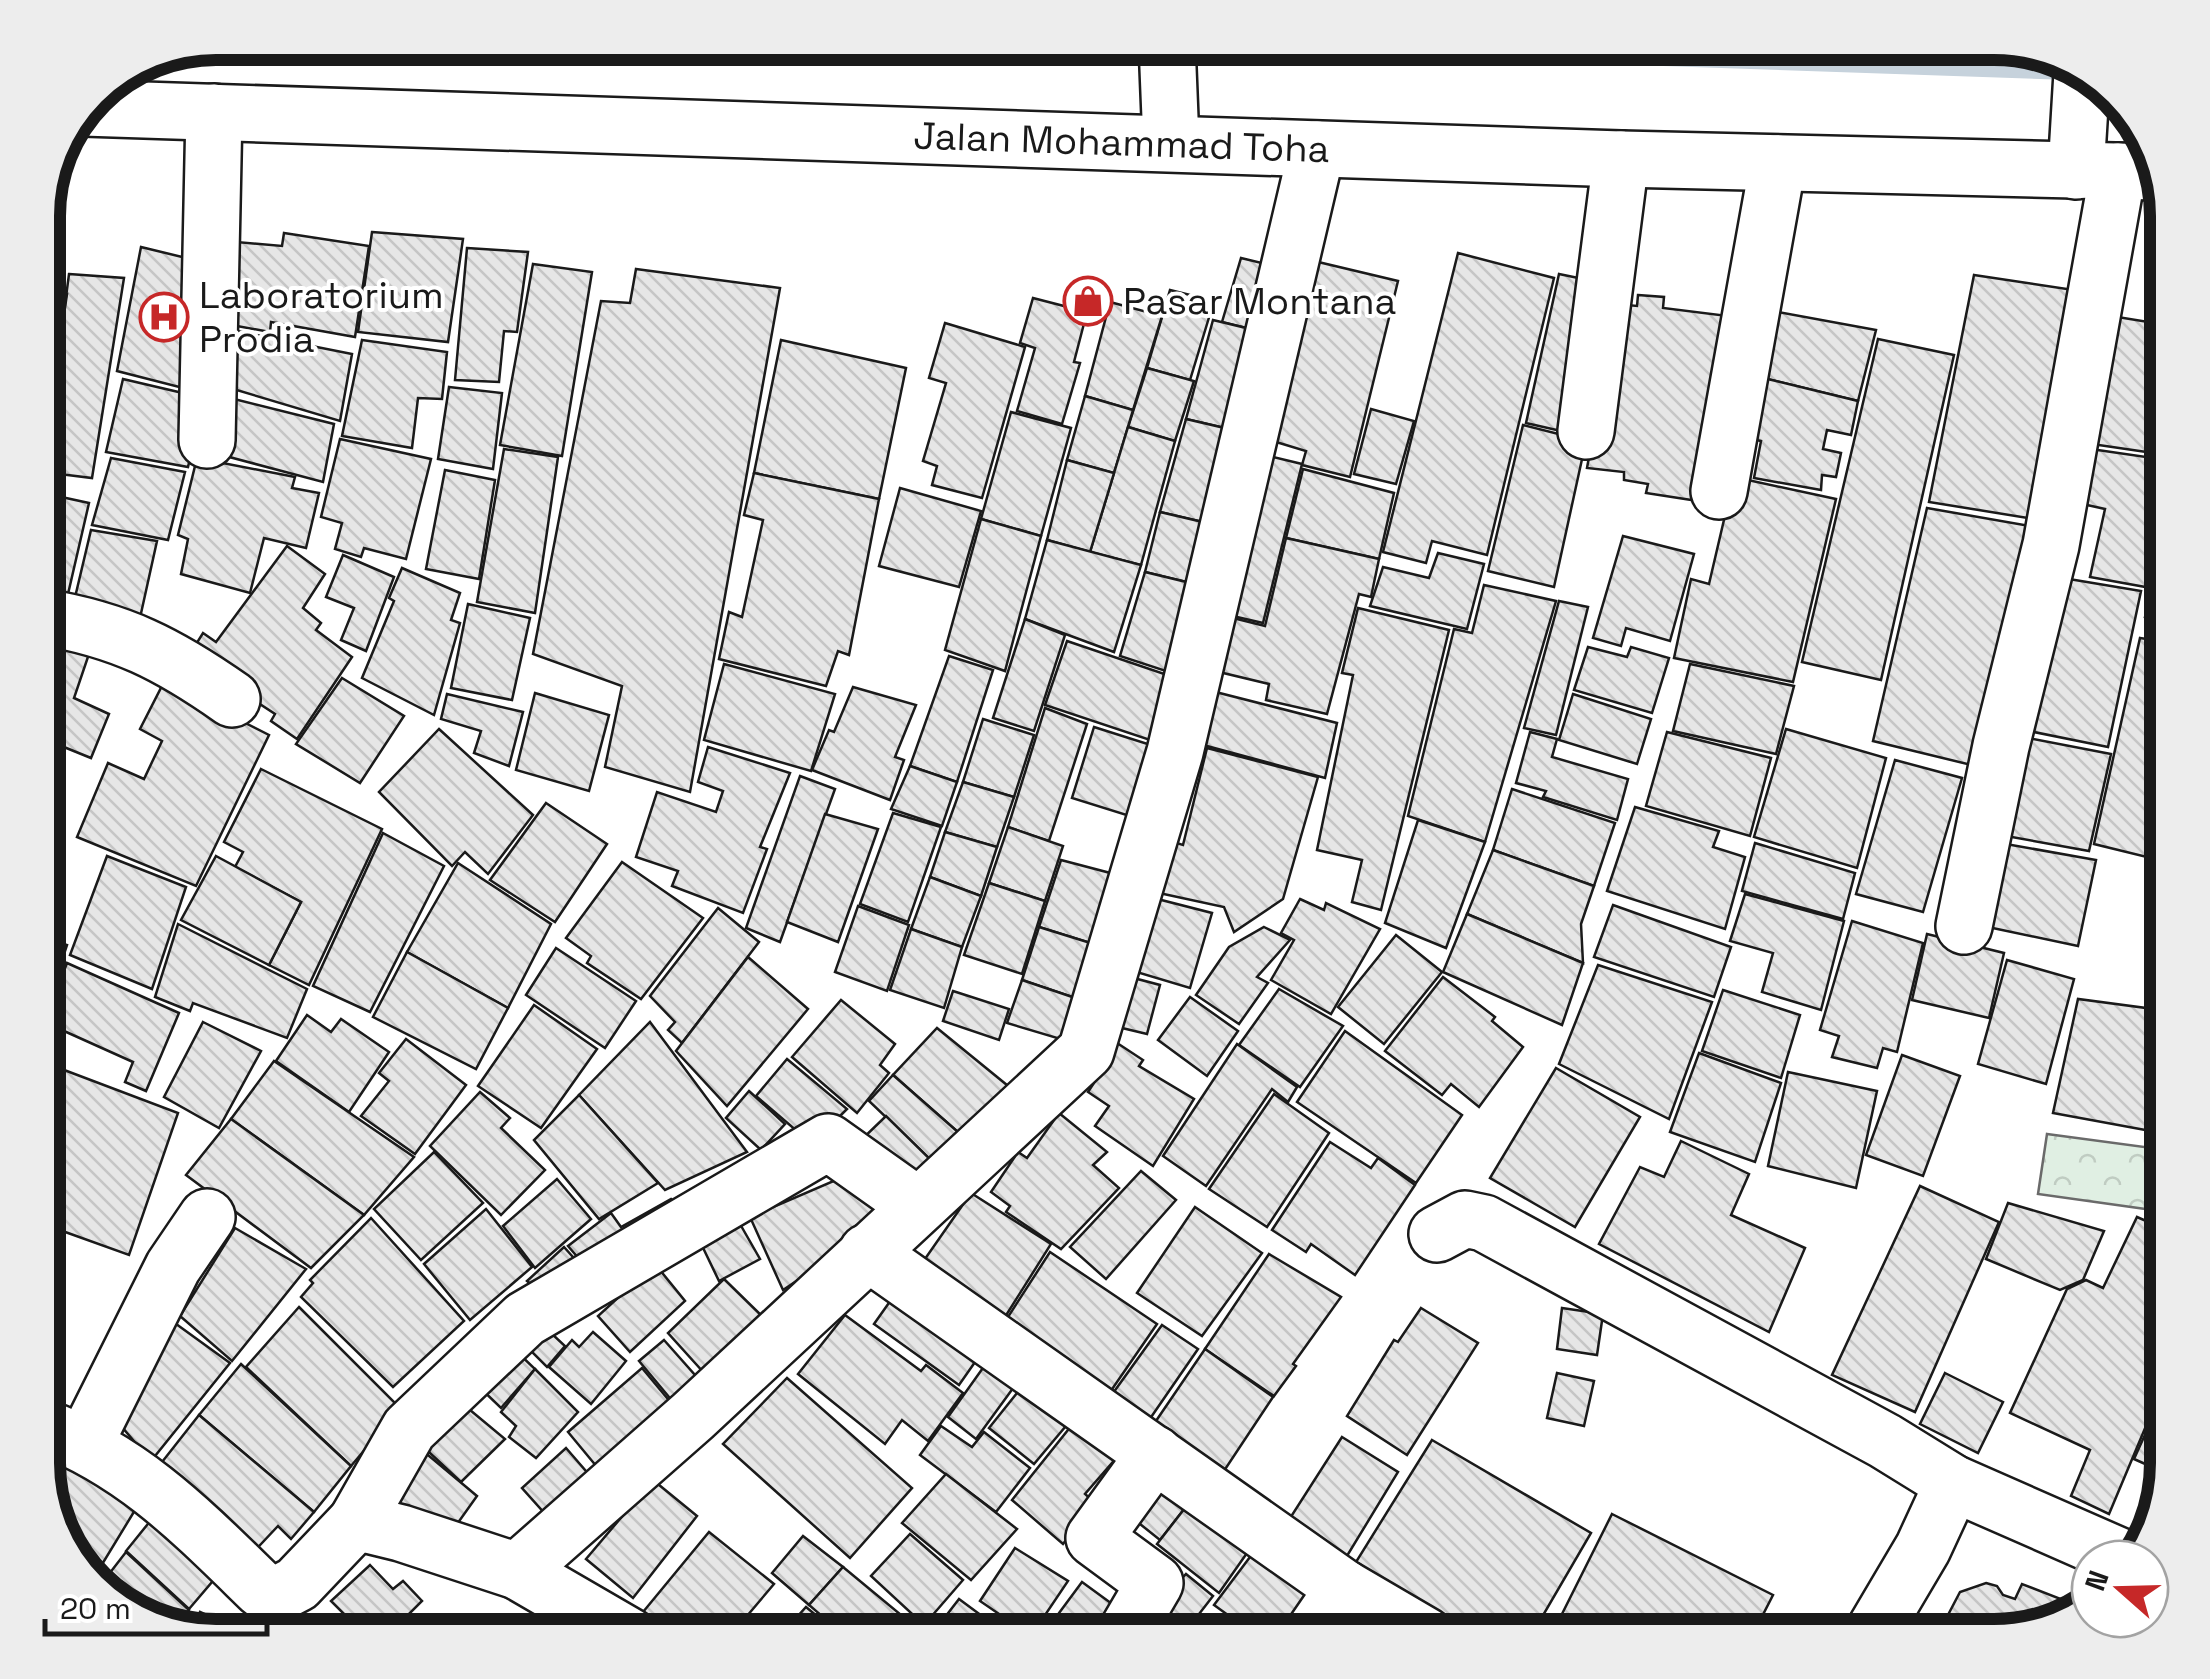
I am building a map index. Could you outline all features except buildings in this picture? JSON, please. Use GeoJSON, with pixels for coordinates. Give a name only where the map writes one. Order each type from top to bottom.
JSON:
{"type":"FeatureCollection","features":[{"type":"Feature","properties":{"kind":"street"},"geometry":{"type":"LineString","coordinates":[[1169,60],[1171,143]]}},
{"type":"Feature","properties":{"kind":"street"},"geometry":{"type":"LineString","coordinates":[[1964,926],[2001,746],[2050,545],[2117,172],[2089,92]]}},
{"type":"Feature","properties":{"kind":"street","name":"Jalan Mohammad Toha"},"geometry":{"type":"LineString","coordinates":[[104,109],[2117,172]]}},
{"type":"Feature","properties":{"kind":"street"},"geometry":{"type":"LineString","coordinates":[[208,440],[214,112]]}},
{"type":"Feature","properties":{"kind":"street"},"geometry":{"type":"LineString","coordinates":[[517,1571],[693,1416],[1086,1051],[1175,752],[1317,149]]}},
{"type":"Feature","properties":{"kind":"street"},"geometry":{"type":"LineString","coordinates":[[1586,431],[1621,158]]}},
{"type":"Feature","properties":{"kind":"street"},"geometry":{"type":"LineString","coordinates":[[1719,491],[1778,163]]}},
{"type":"Feature","properties":{"kind":"street"},"geometry":{"type":"LineString","coordinates":[[60,620],[94,626],[178,661],[232,700]]}},
{"type":"Feature","properties":{"kind":"street"},"geometry":{"type":"LineString","coordinates":[[207,1217],[64,1435],[168,1499],[262,1590],[276,1595],[297,1584],[356,1522],[410,1430],[524,1319],[828,1142],[918,1206]]}},
{"type":"Feature","properties":{"kind":"street"},"geometry":{"type":"LineString","coordinates":[[1437,1234],[1465,1219],[1484,1223],[1884,1441],[1953,1483],[2080,1539]]}},
{"type":"Feature","properties":{"kind":"street"},"geometry":{"type":"LineString","coordinates":[[867,1252],[1344,1588],[1397,1619]]}},
{"type":"Feature","properties":{"kind":"street"},"geometry":{"type":"LineString","coordinates":[[1134,1619],[1155,1583],[1094,1538],[1155,1454]]}},
{"type":"Feature","properties":{"kind":"street"},"geometry":{"type":"LineString","coordinates":[[1881,1619],[1923,1548],[1953,1483]]}},
{"type":"Feature","properties":{"kind":"street"},"geometry":{"type":"LineString","coordinates":[[356,1522],[517,1571],[600,1619]]}},
{"type":"Feature","properties":{"kind":"street"},"geometry":{"type":"LineString","coordinates":[[1323,1619],[1344,1588]]}},
{"type":"Feature","properties":{"kind":"green space"},"geometry":{"type":"Polygon","coordinates":[[[2047,1134],[2150,1148],[2150,1210],[2038,1194],[2047,1134]]]}},
{"type":"Feature","properties":{"kind":"waterway"},"geometry":{"type":"LineString","coordinates":[[1809,60],[2044,68]]}},
{"type":"Feature","properties":{"kind":"place","name":"Pasar Montana"},"geometry":{"type":"Point","coordinates":[1088,301]}},
{"type":"Feature","properties":{"kind":"place","name":"Laboratorium Prodia"},"geometry":{"type":"Point","coordinates":[164,317]}}]}
